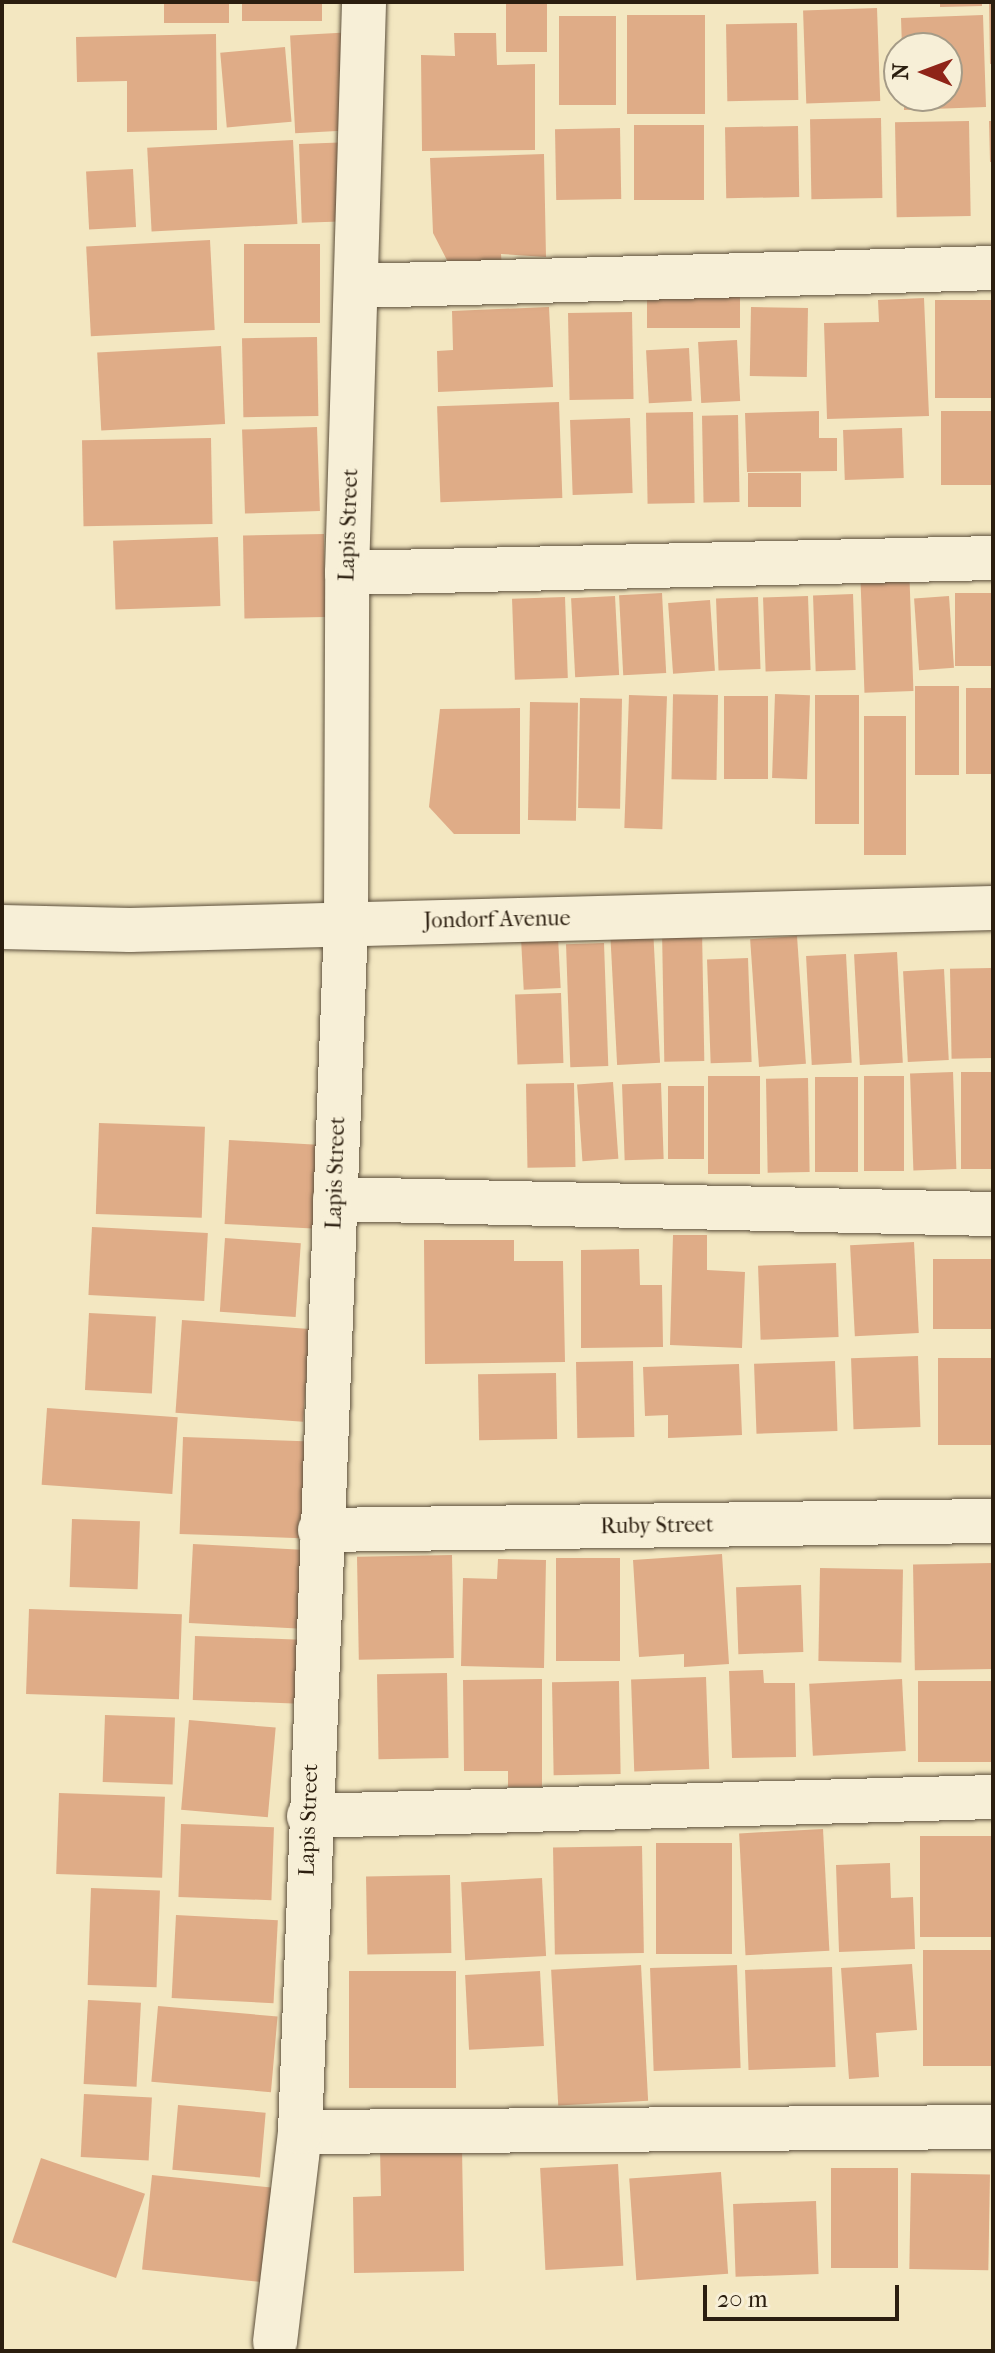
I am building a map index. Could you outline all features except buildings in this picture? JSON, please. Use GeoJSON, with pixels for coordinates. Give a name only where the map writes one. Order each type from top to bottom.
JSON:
{"type":"FeatureCollection","features":[{"type":"Feature","properties":{"kind":"street","name":"Lapis Street"},"geometry":{"type":"LineString","coordinates":[[275,2342],[300,2132],[309,1816],[346,924],[347,573],[358,286],[364,2]]}},
{"type":"Feature","properties":{"kind":"street"},"geometry":{"type":"LineString","coordinates":[[358,286],[993,268]]}},
{"type":"Feature","properties":{"kind":"street"},"geometry":{"type":"LineString","coordinates":[[347,573],[993,558]]}},
{"type":"Feature","properties":{"kind":"street","name":"Jondorf Avenue"},"geometry":{"type":"LineString","coordinates":[[2,927],[130,930],[993,908]]}},
{"type":"Feature","properties":{"kind":"street"},"geometry":{"type":"LineString","coordinates":[[335,1199],[993,1214]]}},
{"type":"Feature","properties":{"kind":"street","name":"Ruby Street"},"geometry":{"type":"LineString","coordinates":[[320,1530],[993,1521]]}},
{"type":"Feature","properties":{"kind":"street"},"geometry":{"type":"LineString","coordinates":[[309,1816],[993,1797]]}},
{"type":"Feature","properties":{"kind":"street"},"geometry":{"type":"LineString","coordinates":[[300,2132],[993,2127]]}}]}
